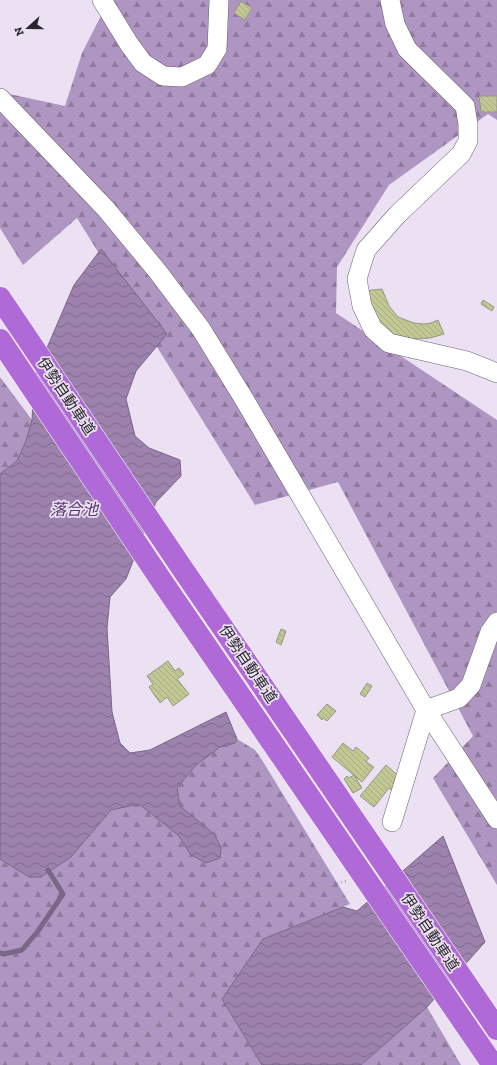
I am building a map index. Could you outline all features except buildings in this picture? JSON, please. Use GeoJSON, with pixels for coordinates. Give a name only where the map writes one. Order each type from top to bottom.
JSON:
{"type":"FeatureCollection","features":[{"type":"Feature","properties":{"kind":"highway","name":"伊勢自動車道"},"geometry":{"type":"LineString","coordinates":[[0,298],[193,585],[497,1029]]}},
{"type":"Feature","properties":{"kind":"highway","name":"伊勢自動車道"},"geometry":{"type":"LineString","coordinates":[[0,340],[165,586],[492,1065]]}},
{"type":"Feature","properties":{"kind":"street"},"geometry":{"type":"LineString","coordinates":[[102,0],[129,44],[143,63],[163,76],[182,77],[207,65],[217,49],[219,0]]}},
{"type":"Feature","properties":{"kind":"street"},"geometry":{"type":"LineString","coordinates":[[390,0],[395,24],[407,49],[465,106],[468,124],[468,141],[461,154],[397,215],[366,250],[357,279],[362,306],[373,329],[389,342],[467,361],[497,373]]}},
{"type":"Feature","properties":{"kind":"street"},"geometry":{"type":"LineString","coordinates":[[0,98],[106,209],[158,272],[201,329],[244,399],[426,710],[497,819]]}},
{"type":"Feature","properties":{"kind":"street"},"geometry":{"type":"LineString","coordinates":[[426,710],[459,698],[472,685],[490,632],[497,622]]}},
{"type":"Feature","properties":{"kind":"street"},"geometry":{"type":"LineString","coordinates":[[392,822],[426,710]]}},
{"type":"Feature","properties":{"kind":"path"},"geometry":{"type":"LineString","coordinates":[[99,1065],[175,1012],[188,990],[202,949],[202,919],[212,896],[232,888],[292,891],[328,886],[348,880]]}},
{"type":"Feature","properties":{"kind":"green space"},"geometry":{"type":"Polygon","coordinates":[[[109,0],[497,0],[497,120],[488,114],[389,185],[337,267],[336,313],[497,420],[497,885],[433,778],[473,736],[338,482],[255,505],[77,218],[23,265],[0,228],[0,92],[65,106],[82,53],[109,0]]]}},
{"type":"Feature","properties":{"kind":"green space"},"geometry":{"type":"Polygon","coordinates":[[[0,377],[32,420],[26,441],[17,461],[0,474],[0,377]]]}},
{"type":"Feature","properties":{"kind":"green space"},"geometry":{"type":"Polygon","coordinates":[[[237,739],[255,750],[262,760],[350,904],[263,939],[222,999],[262,1065],[0,1065],[0,859],[29,877],[41,877],[71,857],[111,810],[139,804],[179,836],[190,854],[221,847],[214,834],[180,806],[177,788],[196,765],[220,747],[235,743],[237,739]]]}},
{"type":"Feature","properties":{"kind":"green space"},"geometry":{"type":"Polygon","coordinates":[[[427,1007],[461,1065],[361,1065],[427,1007]]]}},
{"type":"Feature","properties":{"kind":"water","name":"落合池"},"geometry":{"type":"Polygon","coordinates":[[[101,249],[167,334],[136,371],[126,399],[135,436],[149,448],[180,460],[181,476],[156,502],[126,579],[110,597],[107,628],[112,712],[120,743],[130,753],[150,750],[226,712],[237,739],[235,743],[220,747],[196,765],[177,788],[180,806],[214,834],[221,847],[220,858],[206,863],[190,854],[179,836],[139,804],[111,810],[71,857],[41,877],[29,877],[0,859],[0,474],[17,461],[26,441],[32,420],[34,378],[74,285],[101,249]]]}},
{"type":"Feature","properties":{"kind":"water"},"geometry":{"type":"Polygon","coordinates":[[[443,836],[485,942],[427,1007],[361,1065],[262,1065],[222,999],[263,939],[343,907],[357,911],[443,836]]]}},
{"type":"Feature","properties":{"kind":"waterway"},"geometry":{"type":"LineString","coordinates":[[0,953],[4,954],[22,950],[38,931],[63,894],[48,870]]}}]}
